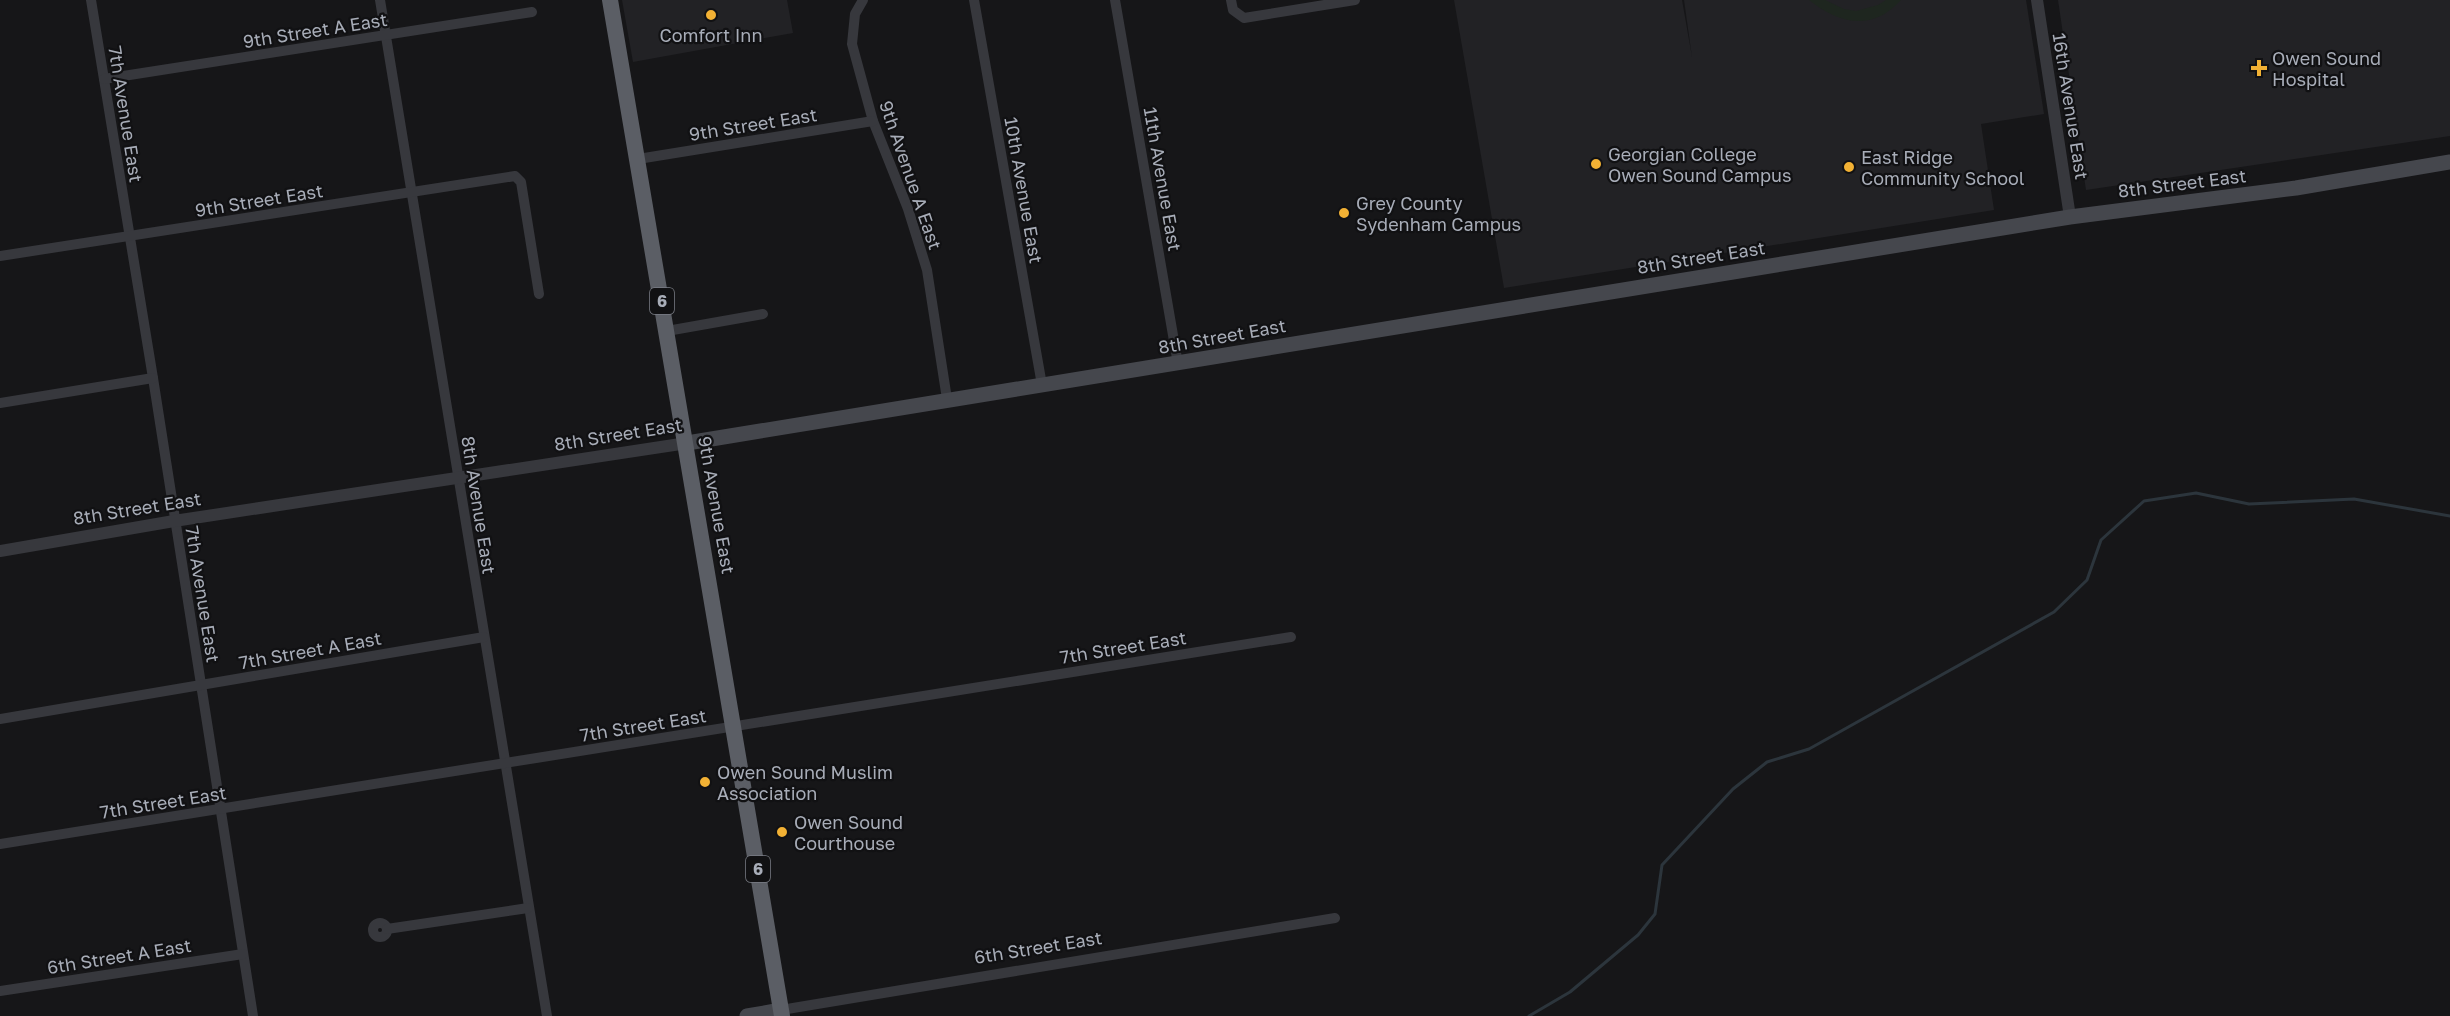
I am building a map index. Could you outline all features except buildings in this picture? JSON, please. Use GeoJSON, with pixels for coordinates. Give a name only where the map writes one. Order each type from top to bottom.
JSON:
{"type":"FeatureCollection","features":[{"type":"Feature","properties":{"kind":"highway","name":"9th Avenue East"},"geometry":{"type":"LineString","coordinates":[[610,0],[782,1013]]}},
{"type":"Feature","properties":{"kind":"main road","name":"8th Street East"},"geometry":{"type":"LineString","coordinates":[[687,443],[947,399],[1178,364],[1538,302],[1909,245],[2070,217],[2296,188],[2450,162]]}},
{"type":"Feature","properties":{"kind":"main road","name":"6th Street East"},"geometry":{"type":"LineString","coordinates":[[747,1016],[782,1013]]}},
{"type":"Feature","properties":{"kind":"street","name":"7th Avenue East"},"geometry":{"type":"LineString","coordinates":[[91,0],[253,1016]]}},
{"type":"Feature","properties":{"kind":"street","name":"8th Avenue East"},"geometry":{"type":"LineString","coordinates":[[380,0],[547,1016]]}},
{"type":"Feature","properties":{"kind":"street","name":"9th Avenue A East"},"geometry":{"type":"LineString","coordinates":[[863,0],[855,14],[852,44],[873,121],[908,209],[927,270],[947,399]]}},
{"type":"Feature","properties":{"kind":"street","name":"10th Avenue East"},"geometry":{"type":"LineString","coordinates":[[974,0],[1042,385]]}},
{"type":"Feature","properties":{"kind":"street","name":"11th Avenue East"},"geometry":{"type":"LineString","coordinates":[[1116,0],[1178,364]]}},
{"type":"Feature","properties":{"kind":"street"},"geometry":{"type":"LineString","coordinates":[[1231,0],[1233,10],[1244,18],[1355,0]]}},
{"type":"Feature","properties":{"kind":"street","name":"16th Avenue East"},"geometry":{"type":"LineString","coordinates":[[2037,0],[2070,217]]}},
{"type":"Feature","properties":{"kind":"street","name":"9th Street A East"},"geometry":{"type":"LineString","coordinates":[[104,79],[532,12]]}},
{"type":"Feature","properties":{"kind":"street","name":"9th Street East"},"geometry":{"type":"LineString","coordinates":[[638,159],[873,121]]}},
{"type":"Feature","properties":{"kind":"street","name":"9th Street East"},"geometry":{"type":"LineString","coordinates":[[0,256],[515,177],[521,182],[539,294]]}},
{"type":"Feature","properties":{"kind":"street"},"geometry":{"type":"LineString","coordinates":[[667,331],[764,314]]}},
{"type":"Feature","properties":{"kind":"street"},"geometry":{"type":"LineString","coordinates":[[0,403],[153,378]]}},
{"type":"Feature","properties":{"kind":"street","name":"8th Street East"},"geometry":{"type":"LineString","coordinates":[[0,551],[174,521],[687,443]]}},
{"type":"Feature","properties":{"kind":"street","name":"7th Street A East"},"geometry":{"type":"LineString","coordinates":[[0,719],[484,637]]}},
{"type":"Feature","properties":{"kind":"street","name":"7th Street East"},"geometry":{"type":"LineString","coordinates":[[0,844],[735,728],[1291,637]]}},
{"type":"Feature","properties":{"kind":"street"},"geometry":{"type":"LineString","coordinates":[[387,929],[528,908]]}},
{"type":"Feature","properties":{"kind":"street","name":"6th Street East"},"geometry":{"type":"LineString","coordinates":[[782,1013],[1335,918]]}},
{"type":"Feature","properties":{"kind":"street","name":"6th Street A East"},"geometry":{"type":"LineString","coordinates":[[0,991],[243,954]]}},
{"type":"Feature","properties":{"kind":"shaded area"},"geometry":{"type":"Polygon","coordinates":[[[622,0],[787,0],[793,33],[633,62],[622,0]]]}},
{"type":"Feature","properties":{"kind":"shaded area"},"geometry":{"type":"Polygon","coordinates":[[[1454,0],[1682,0],[1692,57],[1684,0],[2026,0],[2044,114],[1981,124],[1994,210],[1504,288],[1454,0]]]}},
{"type":"Feature","properties":{"kind":"shaded area"},"geometry":{"type":"Polygon","coordinates":[[[1809,0],[1825,0],[1844,9],[1856,11],[1878,5],[1886,0],[1901,0],[1879,17],[1855,21],[1832,15],[1809,0]]]}},
{"type":"Feature","properties":{"kind":"shaded area","name":"Owen Sound Hospital"},"geometry":{"type":"Polygon","coordinates":[[[2058,0],[2450,0],[2450,136],[2086,190],[2058,0]]]}},
{"type":"Feature","properties":{"kind":"waterway"},"geometry":{"type":"LineString","coordinates":[[1529,1016],[1570,992],[1638,935],[1655,914],[1662,865],[1733,789],[1767,762],[1809,749],[2054,612],[2087,580],[2101,540],[2144,501],[2196,493],[2249,504],[2354,499],[2450,516]]}},
{"type":"Feature","properties":{"kind":"place","name":"Comfort Inn"},"geometry":{"type":"Point","coordinates":[711,15]}},
{"type":"Feature","properties":{"kind":"place","name":"Owen Sound Hospital"},"geometry":{"type":"Point","coordinates":[2259,68]}},
{"type":"Feature","properties":{"kind":"place","name":"Georgian College Owen Sound Campus"},"geometry":{"type":"Point","coordinates":[1596,164]}},
{"type":"Feature","properties":{"kind":"place","name":"East Ridge Community School"},"geometry":{"type":"Point","coordinates":[1849,167]}},
{"type":"Feature","properties":{"kind":"place","name":"Grey County Sydenham Campus"},"geometry":{"type":"Point","coordinates":[1344,213]}},
{"type":"Feature","properties":{"kind":"place","name":"Owen Sound Muslim Association"},"geometry":{"type":"Point","coordinates":[705,782]}},
{"type":"Feature","properties":{"kind":"place","name":"Owen Sound Courthouse"},"geometry":{"type":"Point","coordinates":[782,832]}}]}
